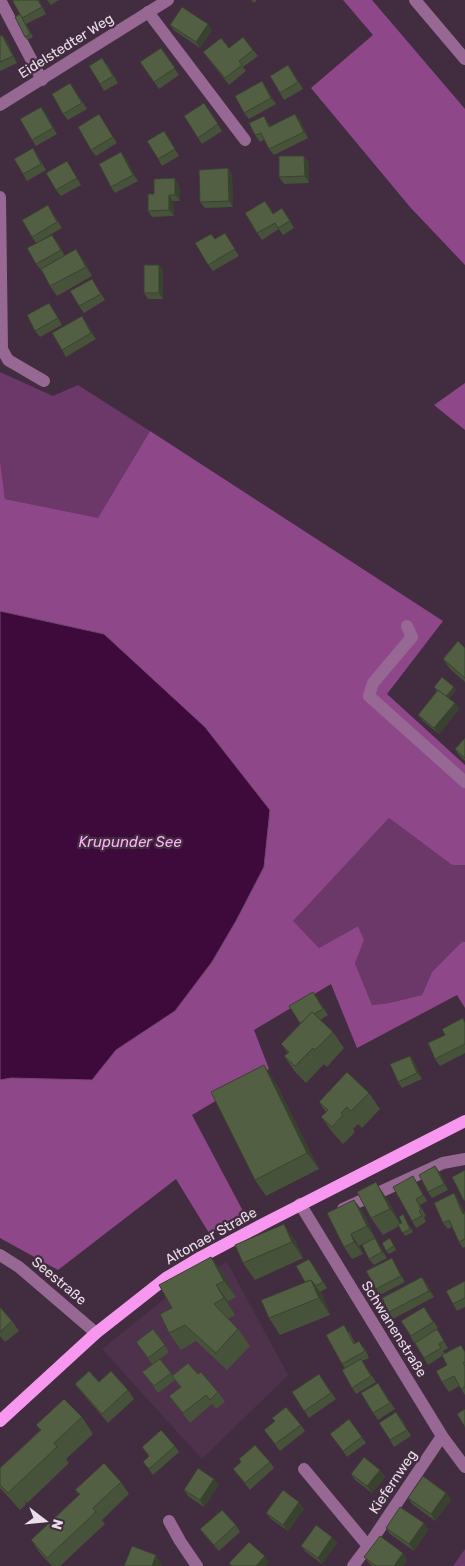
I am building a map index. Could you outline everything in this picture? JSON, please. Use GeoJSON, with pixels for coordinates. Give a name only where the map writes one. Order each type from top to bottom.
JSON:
{"type":"FeatureCollection","features":[{"type":"Feature","properties":{"kind":"main road","name":"Altonaer Straße"},"geometry":{"type":"LineString","coordinates":[[0,1421],[96,1333],[166,1278],[300,1204],[465,1121]]}},
{"type":"Feature","properties":{"kind":"street"},"geometry":{"type":"LineString","coordinates":[[0,0],[42,80]]}},
{"type":"Feature","properties":{"kind":"street","name":"Eidelstedter Weg"},"geometry":{"type":"LineString","coordinates":[[0,105],[168,0]]}},
{"type":"Feature","properties":{"kind":"street"},"geometry":{"type":"LineString","coordinates":[[415,0],[465,59]]}},
{"type":"Feature","properties":{"kind":"street"},"geometry":{"type":"LineString","coordinates":[[148,12],[245,140]]}},
{"type":"Feature","properties":{"kind":"street"},"geometry":{"type":"LineString","coordinates":[[0,197],[2,349],[8,360],[44,381]]}},
{"type":"Feature","properties":{"kind":"street"},"geometry":{"type":"LineString","coordinates":[[407,626],[412,637],[373,683],[369,696],[465,782]]}},
{"type":"Feature","properties":{"kind":"street"},"geometry":{"type":"LineString","coordinates":[[334,1214],[443,1163],[465,1159]]}},
{"type":"Feature","properties":{"kind":"street","name":"Schwanenstraße"},"geometry":{"type":"LineString","coordinates":[[300,1204],[442,1436],[465,1467]]}},
{"type":"Feature","properties":{"kind":"street","name":"Seestraße"},"geometry":{"type":"LineString","coordinates":[[0,1256],[19,1267],[96,1333]]}},
{"type":"Feature","properties":{"kind":"street","name":"Kiefernweg"},"geometry":{"type":"LineString","coordinates":[[353,1566],[442,1436]]}},
{"type":"Feature","properties":{"kind":"street"},"geometry":{"type":"LineString","coordinates":[[304,1469],[368,1546]]}},
{"type":"Feature","properties":{"kind":"street"},"geometry":{"type":"LineString","coordinates":[[169,1521],[197,1566]]}},
{"type":"Feature","properties":{"kind":"shaded area"},"geometry":{"type":"Polygon","coordinates":[[[343,0],[372,0],[465,109],[465,265],[410,207],[311,88],[373,35],[343,0]]]}},
{"type":"Feature","properties":{"kind":"shaded area"},"geometry":{"type":"Polygon","coordinates":[[[0,372],[53,396],[78,385],[150,431],[98,519],[5,499],[0,460],[0,372]]]}},
{"type":"Feature","properties":{"kind":"shaded area"},"geometry":{"type":"Polygon","coordinates":[[[465,383],[465,430],[434,405],[465,383]]]}},
{"type":"Feature","properties":{"kind":"shaded area"},"geometry":{"type":"Polygon","coordinates":[[[150,431],[443,621],[387,694],[465,765],[465,865],[452,865],[389,818],[293,921],[319,948],[358,926],[364,940],[355,963],[372,1005],[422,995],[432,972],[462,942],[465,942],[465,1008],[457,995],[357,1048],[331,984],[254,1030],[269,1069],[192,1115],[244,1213],[209,1233],[176,1179],[58,1270],[0,1238],[0,1080],[11,1078],[92,1080],[116,1050],[175,1011],[212,962],[264,867],[146,673],[104,634],[0,611],[0,460],[5,499],[98,518],[150,431]]]}},
{"type":"Feature","properties":{"kind":"shaded area"},"geometry":{"type":"Polygon","coordinates":[[[389,818],[452,865],[465,865],[465,942],[432,972],[422,995],[372,1005],[355,963],[363,940],[358,926],[319,948],[292,921],[389,818]]]}},
{"type":"Feature","properties":{"kind":"shaded area"},"geometry":{"type":"Polygon","coordinates":[[[227,1262],[288,1375],[202,1459],[102,1349],[168,1296],[227,1262]]]}},
{"type":"Feature","properties":{"kind":"shaded area"},"geometry":{"type":"Polygon","coordinates":[[[465,1549],[465,1566],[453,1566],[465,1549]]]}},
{"type":"Feature","properties":{"kind":"water","name":"Krupunder See"},"geometry":{"type":"Polygon","coordinates":[[[0,611],[104,634],[205,727],[270,810],[264,867],[212,962],[175,1011],[116,1050],[92,1080],[11,1078],[0,1080],[0,611]]]}},
{"type":"Feature","properties":{"kind":"building"},"geometry":{"type":"Polygon","coordinates":[[[12,0],[38,0],[42,7],[22,18],[12,0]]]}},
{"type":"Feature","properties":{"kind":"building"},"geometry":{"type":"Polygon","coordinates":[[[182,7],[208,24],[196,42],[170,25],[182,7]]]}},
{"type":"Feature","properties":{"kind":"building"},"geometry":{"type":"Polygon","coordinates":[[[20,14],[30,34],[25,37],[15,17],[20,14]]]}},
{"type":"Feature","properties":{"kind":"building"},"geometry":{"type":"Polygon","coordinates":[[[2,35],[13,56],[0,62],[0,36],[2,35]]]}},
{"type":"Feature","properties":{"kind":"building"},"geometry":{"type":"Polygon","coordinates":[[[243,37],[253,50],[239,61],[242,65],[225,78],[203,52],[221,38],[229,48],[243,37]]]}},
{"type":"Feature","properties":{"kind":"building"},"geometry":{"type":"Polygon","coordinates":[[[161,48],[175,68],[154,82],[140,62],[161,48]]]}},
{"type":"Feature","properties":{"kind":"building"},"geometry":{"type":"Polygon","coordinates":[[[102,58],[113,76],[100,84],[89,66],[102,58]]]}},
{"type":"Feature","properties":{"kind":"building"},"geometry":{"type":"Polygon","coordinates":[[[288,65],[298,82],[280,93],[270,76],[288,65]]]}},
{"type":"Feature","properties":{"kind":"building"},"geometry":{"type":"Polygon","coordinates":[[[262,81],[271,98],[244,113],[235,96],[262,81]]]}},
{"type":"Feature","properties":{"kind":"building"},"geometry":{"type":"Polygon","coordinates":[[[70,83],[82,103],[63,114],[52,94],[70,83]]]}},
{"type":"Feature","properties":{"kind":"building"},"geometry":{"type":"Polygon","coordinates":[[[204,103],[218,124],[198,138],[184,116],[204,103]]]}},
{"type":"Feature","properties":{"kind":"building"},"geometry":{"type":"Polygon","coordinates":[[[41,107],[53,128],[32,140],[20,119],[41,107]]]}},
{"type":"Feature","properties":{"kind":"building"},"geometry":{"type":"Polygon","coordinates":[[[99,114],[113,137],[91,150],[78,127],[99,114]]]}},
{"type":"Feature","properties":{"kind":"building"},"geometry":{"type":"Polygon","coordinates":[[[295,114],[304,132],[269,149],[261,133],[255,135],[249,123],[264,116],[269,127],[295,114]]]}},
{"type":"Feature","properties":{"kind":"building"},"geometry":{"type":"Polygon","coordinates":[[[164,131],[175,149],[158,159],[147,141],[164,131]]]}},
{"type":"Feature","properties":{"kind":"building"},"geometry":{"type":"Polygon","coordinates":[[[33,148],[41,164],[23,174],[14,159],[33,148]]]}},
{"type":"Feature","properties":{"kind":"building"},"geometry":{"type":"Polygon","coordinates":[[[121,152],[133,175],[111,187],[99,164],[121,152]]]}},
{"type":"Feature","properties":{"kind":"building"},"geometry":{"type":"Polygon","coordinates":[[[279,156],[304,156],[305,176],[279,177],[279,156]]]}},
{"type":"Feature","properties":{"kind":"building"},"geometry":{"type":"Polygon","coordinates":[[[67,161],[77,178],[56,190],[46,173],[67,161]]]}},
{"type":"Feature","properties":{"kind":"building"},"geometry":{"type":"Polygon","coordinates":[[[228,168],[229,201],[200,202],[199,170],[228,168]]]}},
{"type":"Feature","properties":{"kind":"building"},"geometry":{"type":"Polygon","coordinates":[[[175,178],[175,195],[169,195],[169,210],[148,211],[148,194],[154,194],[154,179],[175,178]]]}},
{"type":"Feature","properties":{"kind":"building"},"geometry":{"type":"Polygon","coordinates":[[[265,201],[273,214],[282,208],[290,221],[278,228],[275,223],[257,233],[245,213],[265,201]]]}},
{"type":"Feature","properties":{"kind":"building"},"geometry":{"type":"Polygon","coordinates":[[[48,205],[57,222],[32,237],[22,220],[48,205]]]}},
{"type":"Feature","properties":{"kind":"building"},"geometry":{"type":"Polygon","coordinates":[[[225,233],[235,249],[208,265],[195,243],[211,234],[215,239],[225,233]]]}},
{"type":"Feature","properties":{"kind":"building"},"geometry":{"type":"Polygon","coordinates":[[[52,235],[61,250],[36,264],[27,248],[52,235]]]}},
{"type":"Feature","properties":{"kind":"building"},"geometry":{"type":"Polygon","coordinates":[[[76,249],[86,267],[50,286],[41,269],[76,249]]]}},
{"type":"Feature","properties":{"kind":"building"},"geometry":{"type":"Polygon","coordinates":[[[144,265],[159,265],[159,293],[144,293],[144,265]]]}},
{"type":"Feature","properties":{"kind":"building"},"geometry":{"type":"Polygon","coordinates":[[[92,279],[101,294],[79,306],[70,291],[92,279]]]}},
{"type":"Feature","properties":{"kind":"building"},"geometry":{"type":"Polygon","coordinates":[[[49,303],[58,318],[35,331],[27,315],[49,303]]]}},
{"type":"Feature","properties":{"kind":"building"},"geometry":{"type":"Polygon","coordinates":[[[82,316],[91,333],[62,350],[52,333],[82,316]]]}},
{"type":"Feature","properties":{"kind":"building"},"geometry":{"type":"Polygon","coordinates":[[[458,641],[465,648],[465,678],[443,659],[458,641]]]}},
{"type":"Feature","properties":{"kind":"building"},"geometry":{"type":"Polygon","coordinates":[[[442,677],[454,687],[446,696],[434,687],[442,677]]]}},
{"type":"Feature","properties":{"kind":"building"},"geometry":{"type":"Polygon","coordinates":[[[438,690],[455,703],[434,728],[418,715],[438,690]]]}},
{"type":"Feature","properties":{"kind":"building"},"geometry":{"type":"Polygon","coordinates":[[[465,738],[465,758],[455,749],[465,738]]]}},
{"type":"Feature","properties":{"kind":"building"},"geometry":{"type":"Polygon","coordinates":[[[313,992],[323,1009],[314,1014],[312,1012],[300,1023],[289,1006],[313,992]]]}},
{"type":"Feature","properties":{"kind":"building"},"geometry":{"type":"Polygon","coordinates":[[[312,1012],[333,1032],[295,1066],[284,1056],[289,1052],[281,1044],[312,1012]]]}},
{"type":"Feature","properties":{"kind":"building"},"geometry":{"type":"Polygon","coordinates":[[[463,1018],[465,1023],[465,1044],[435,1059],[428,1043],[445,1035],[442,1029],[463,1018]]]}},
{"type":"Feature","properties":{"kind":"building"},"geometry":{"type":"Polygon","coordinates":[[[410,1056],[417,1073],[398,1082],[390,1064],[410,1056]]]}},
{"type":"Feature","properties":{"kind":"building"},"geometry":{"type":"Polygon","coordinates":[[[264,1065],[307,1153],[255,1180],[211,1092],[264,1065]]]}},
{"type":"Feature","properties":{"kind":"building"},"geometry":{"type":"Polygon","coordinates":[[[347,1072],[369,1093],[351,1111],[347,1107],[341,1113],[343,1115],[332,1127],[321,1117],[328,1110],[319,1102],[347,1072]]]}},
{"type":"Feature","properties":{"kind":"building"},"geometry":{"type":"Polygon","coordinates":[[[435,1166],[444,1184],[428,1192],[419,1175],[435,1166]]]}},
{"type":"Feature","properties":{"kind":"building"},"geometry":{"type":"Polygon","coordinates":[[[465,1170],[465,1200],[464,1201],[452,1177],[465,1170]]]}},
{"type":"Feature","properties":{"kind":"building"},"geometry":{"type":"Polygon","coordinates":[[[413,1176],[423,1195],[416,1199],[422,1216],[412,1221],[393,1187],[413,1176]]]}},
{"type":"Feature","properties":{"kind":"building"},"geometry":{"type":"Polygon","coordinates":[[[376,1182],[390,1209],[371,1218],[357,1192],[376,1182]]]}},
{"type":"Feature","properties":{"kind":"building"},"geometry":{"type":"Polygon","coordinates":[[[454,1193],[463,1214],[465,1213],[465,1239],[459,1242],[449,1220],[443,1223],[434,1203],[454,1193]]]}},
{"type":"Feature","properties":{"kind":"building"},"geometry":{"type":"Polygon","coordinates":[[[354,1200],[367,1226],[351,1234],[354,1242],[344,1247],[327,1213],[354,1200]]]}},
{"type":"Feature","properties":{"kind":"building"},"geometry":{"type":"Polygon","coordinates":[[[403,1214],[410,1229],[402,1233],[398,1224],[402,1223],[399,1217],[403,1214]]]}},
{"type":"Feature","properties":{"kind":"building"},"geometry":{"type":"Polygon","coordinates":[[[284,1224],[292,1242],[243,1263],[235,1245],[284,1224]]]}},
{"type":"Feature","properties":{"kind":"building"},"geometry":{"type":"Polygon","coordinates":[[[375,1238],[382,1252],[369,1259],[362,1245],[375,1238]]]}},
{"type":"Feature","properties":{"kind":"building"},"geometry":{"type":"Polygon","coordinates":[[[390,1238],[394,1246],[386,1251],[382,1243],[390,1238]]]}},
{"type":"Feature","properties":{"kind":"building"},"geometry":{"type":"Polygon","coordinates":[[[211,1257],[224,1281],[216,1285],[224,1298],[214,1304],[238,1329],[216,1353],[185,1325],[169,1333],[160,1314],[172,1308],[159,1285],[211,1257]]]}},
{"type":"Feature","properties":{"kind":"building"},"geometry":{"type":"Polygon","coordinates":[[[392,1258],[401,1276],[376,1289],[366,1271],[392,1258]]]}},
{"type":"Feature","properties":{"kind":"building"},"geometry":{"type":"Polygon","coordinates":[[[309,1259],[323,1282],[316,1286],[311,1280],[305,1282],[296,1266],[309,1259]]]}},
{"type":"Feature","properties":{"kind":"building"},"geometry":{"type":"Polygon","coordinates":[[[422,1277],[429,1291],[389,1312],[382,1298],[422,1277]]]}},
{"type":"Feature","properties":{"kind":"building"},"geometry":{"type":"Polygon","coordinates":[[[311,1280],[319,1298],[269,1318],[261,1300],[311,1280]]]}},
{"type":"Feature","properties":{"kind":"building"},"geometry":{"type":"Polygon","coordinates":[[[465,1281],[465,1298],[453,1304],[446,1291],[465,1281]]]}},
{"type":"Feature","properties":{"kind":"building"},"geometry":{"type":"Polygon","coordinates":[[[0,1307],[12,1321],[0,1332],[0,1307]]]}},
{"type":"Feature","properties":{"kind":"building"},"geometry":{"type":"Polygon","coordinates":[[[424,1307],[433,1322],[411,1336],[401,1321],[424,1307]]]}},
{"type":"Feature","properties":{"kind":"building"},"geometry":{"type":"Polygon","coordinates":[[[344,1325],[354,1344],[359,1341],[365,1351],[342,1364],[326,1335],[344,1325]]]}},
{"type":"Feature","properties":{"kind":"building"},"geometry":{"type":"Polygon","coordinates":[[[153,1329],[165,1345],[148,1358],[136,1342],[153,1329]]]}},
{"type":"Feature","properties":{"kind":"building"},"geometry":{"type":"Polygon","coordinates":[[[437,1329],[444,1341],[439,1344],[441,1348],[424,1358],[415,1343],[437,1329]]]}},
{"type":"Feature","properties":{"kind":"building"},"geometry":{"type":"Polygon","coordinates":[[[461,1345],[465,1352],[465,1362],[463,1363],[465,1366],[465,1387],[461,1389],[454,1376],[442,1382],[436,1371],[447,1365],[442,1355],[461,1345]]]}},
{"type":"Feature","properties":{"kind":"building"},"geometry":{"type":"Polygon","coordinates":[[[160,1359],[171,1373],[154,1386],[142,1372],[160,1359]]]}},
{"type":"Feature","properties":{"kind":"building"},"geometry":{"type":"Polygon","coordinates":[[[361,1359],[371,1376],[352,1388],[342,1370],[361,1359]]]}},
{"type":"Feature","properties":{"kind":"building"},"geometry":{"type":"Polygon","coordinates":[[[188,1363],[198,1374],[201,1372],[218,1392],[210,1400],[206,1395],[183,1413],[169,1396],[181,1387],[172,1376],[188,1363]]]}},
{"type":"Feature","properties":{"kind":"building"},"geometry":{"type":"Polygon","coordinates":[[[89,1371],[99,1382],[111,1371],[128,1390],[102,1414],[75,1384],[89,1371]]]}},
{"type":"Feature","properties":{"kind":"building"},"geometry":{"type":"Polygon","coordinates":[[[319,1374],[331,1393],[304,1411],[292,1392],[319,1374]]]}},
{"type":"Feature","properties":{"kind":"building"},"geometry":{"type":"Polygon","coordinates":[[[378,1383],[390,1403],[373,1413],[361,1393],[378,1383]]]}},
{"type":"Feature","properties":{"kind":"building"},"geometry":{"type":"Polygon","coordinates":[[[64,1399],[82,1417],[54,1443],[57,1447],[8,1493],[0,1485],[0,1468],[41,1430],[36,1425],[64,1399]]]}},
{"type":"Feature","properties":{"kind":"building"},"geometry":{"type":"Polygon","coordinates":[[[286,1407],[301,1425],[275,1444],[264,1430],[275,1421],[272,1418],[286,1407]]]}},
{"type":"Feature","properties":{"kind":"building"},"geometry":{"type":"Polygon","coordinates":[[[465,1409],[465,1427],[457,1414],[465,1409]]]}},
{"type":"Feature","properties":{"kind":"building"},"geometry":{"type":"Polygon","coordinates":[[[396,1412],[407,1430],[390,1440],[379,1423],[396,1412]]]}},
{"type":"Feature","properties":{"kind":"building"},"geometry":{"type":"Polygon","coordinates":[[[349,1419],[362,1437],[343,1451],[330,1434],[349,1419]]]}},
{"type":"Feature","properties":{"kind":"building"},"geometry":{"type":"Polygon","coordinates":[[[161,1430],[175,1446],[149,1469],[143,1462],[149,1456],[142,1447],[161,1430]]]}},
{"type":"Feature","properties":{"kind":"building"},"geometry":{"type":"Polygon","coordinates":[[[255,1445],[270,1462],[245,1483],[233,1469],[241,1462],[239,1459],[255,1445]]]}},
{"type":"Feature","properties":{"kind":"building"},"geometry":{"type":"Polygon","coordinates":[[[364,1457],[380,1470],[367,1486],[351,1474],[364,1457]]]}},
{"type":"Feature","properties":{"kind":"building"},"geometry":{"type":"Polygon","coordinates":[[[104,1463],[121,1482],[93,1508],[96,1512],[47,1558],[31,1540],[80,1494],[75,1490],[104,1463]]]}},
{"type":"Feature","properties":{"kind":"building"},"geometry":{"type":"Polygon","coordinates":[[[198,1468],[214,1479],[200,1500],[184,1490],[198,1468]]]}},
{"type":"Feature","properties":{"kind":"building"},"geometry":{"type":"Polygon","coordinates":[[[423,1476],[446,1493],[431,1514],[408,1498],[423,1476]]]}},
{"type":"Feature","properties":{"kind":"building"},"geometry":{"type":"Polygon","coordinates":[[[283,1490],[299,1502],[283,1525],[266,1513],[283,1490]]]}},
{"type":"Feature","properties":{"kind":"building"},"geometry":{"type":"Polygon","coordinates":[[[400,1507],[424,1523],[409,1544],[386,1528],[400,1507]]]}},
{"type":"Feature","properties":{"kind":"building"},"geometry":{"type":"Polygon","coordinates":[[[222,1510],[236,1525],[214,1545],[200,1529],[222,1510]]]}},
{"type":"Feature","properties":{"kind":"building"},"geometry":{"type":"Polygon","coordinates":[[[316,1525],[332,1537],[318,1558],[301,1546],[316,1525]]]}},
{"type":"Feature","properties":{"kind":"building"},"geometry":{"type":"Polygon","coordinates":[[[380,1536],[403,1553],[394,1566],[376,1566],[364,1557],[380,1536]]]}},
{"type":"Feature","properties":{"kind":"building"},"geometry":{"type":"Polygon","coordinates":[[[249,1542],[265,1556],[256,1566],[232,1566],[229,1563],[249,1542]]]}},
{"type":"Feature","properties":{"kind":"building"},"geometry":{"type":"Polygon","coordinates":[[[132,1546],[156,1555],[152,1566],[124,1566],[132,1546]]]}}]}
